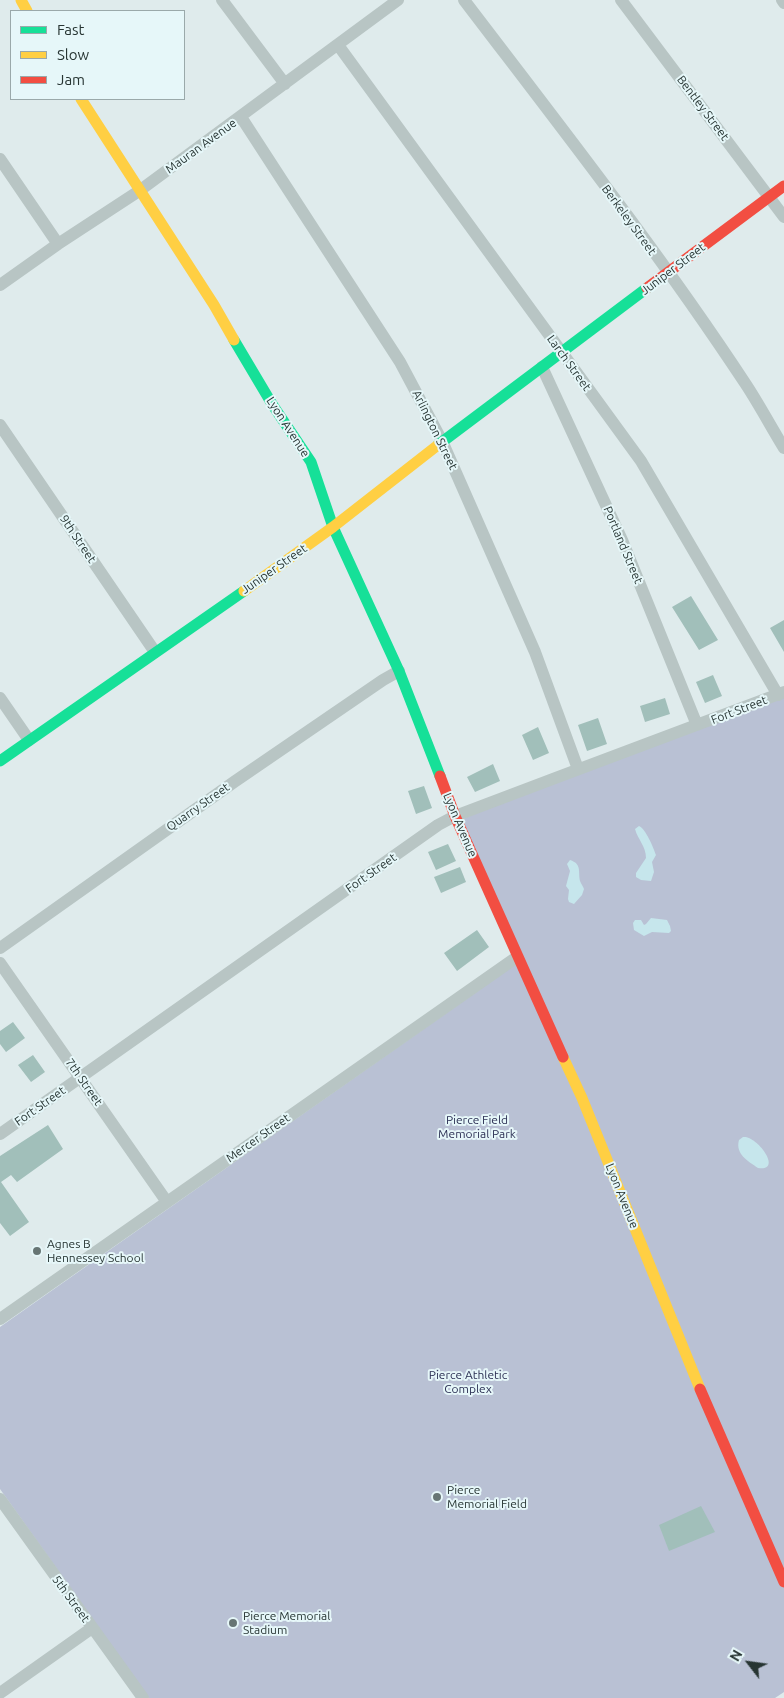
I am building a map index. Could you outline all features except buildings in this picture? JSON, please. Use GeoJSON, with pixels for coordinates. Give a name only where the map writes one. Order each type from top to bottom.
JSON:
{"type":"FeatureCollection","features":[{"type":"Feature","properties":{"kind":"street"},"geometry":{"type":"LineString","coordinates":[[222,0],[285,84]]}},
{"type":"Feature","properties":{"kind":"street","name":"Mauran Avenue"},"geometry":{"type":"LineString","coordinates":[[0,285],[58,244],[139,192],[398,0]]}},
{"type":"Feature","properties":{"kind":"street","name":"Berkeley Street"},"geometry":{"type":"LineString","coordinates":[[464,0],[558,123],[668,273],[746,384],[784,448]]}},
{"type":"Feature","properties":{"kind":"street","name":"Bentley Street"},"geometry":{"type":"LineString","coordinates":[[622,0],[784,217]]}},
{"type":"Feature","properties":{"kind":"street","name":"Larch Street"},"geometry":{"type":"LineString","coordinates":[[338,45],[641,461],[781,694]]}},
{"type":"Feature","properties":{"kind":"street","name":"Lyon Avenue"},"geometry":{"type":"LineString","coordinates":[[82,100],[139,192],[214,305],[272,404],[311,462],[333,527],[399,672],[455,816],[582,1098],[719,1435],[784,1582]]}},
{"type":"Feature","properties":{"kind":"street","name":"Arlington Street"},"geometry":{"type":"LineString","coordinates":[[241,117],[400,362],[442,440],[535,652],[578,769]]}},
{"type":"Feature","properties":{"kind":"street"},"geometry":{"type":"LineString","coordinates":[[0,158],[58,244]]}},
{"type":"Feature","properties":{"kind":"street","name":"Juniper Street"},"geometry":{"type":"LineString","coordinates":[[0,761],[128,673],[333,527],[442,440],[784,186]]}},
{"type":"Feature","properties":{"kind":"street","name":"Portland Street"},"geometry":{"type":"LineString","coordinates":[[542,367],[622,540],[697,725]]}},
{"type":"Feature","properties":{"kind":"street","name":"9th Street"},"geometry":{"type":"LineString","coordinates":[[0,425],[155,652]]}},
{"type":"Feature","properties":{"kind":"street","name":"Quarry Street"},"geometry":{"type":"LineString","coordinates":[[0,948],[234,782],[383,680],[399,672]]}},
{"type":"Feature","properties":{"kind":"street","name":"Fort Street"},"geometry":{"type":"LineString","coordinates":[[0,1134],[438,825],[455,816],[578,769],[781,694]]}},
{"type":"Feature","properties":{"kind":"street"},"geometry":{"type":"LineString","coordinates":[[0,698],[29,740]]}},
{"type":"Feature","properties":{"kind":"street","name":"Mercer Street"},"geometry":{"type":"LineString","coordinates":[[0,1319],[517,957]]}},
{"type":"Feature","properties":{"kind":"street","name":"7th Street"},"geometry":{"type":"LineString","coordinates":[[0,964],[167,1202]]}},
{"type":"Feature","properties":{"kind":"street","name":"5th Street"},"geometry":{"type":"LineString","coordinates":[[1,1503],[143,1698]]}},
{"type":"Feature","properties":{"kind":"street"},"geometry":{"type":"LineString","coordinates":[[0,1693],[92,1628]]}},
{"type":"Feature","properties":{"kind":"green space","name":"Pierce Athletic Complex"},"geometry":{"type":"Polygon","coordinates":[[[784,694],[784,1692],[775,1698],[149,1698],[0,1489],[0,1327],[519,962],[462,819],[784,694]]]}},
{"type":"Feature","properties":{"kind":"sand"},"geometry":{"type":"Polygon","coordinates":[[[639,826],[647,834],[656,855],[652,862],[654,872],[651,881],[641,880],[636,877],[636,873],[646,858],[645,850],[635,829],[639,826]]]}},
{"type":"Feature","properties":{"kind":"sand"},"geometry":{"type":"Polygon","coordinates":[[[570,860],[579,868],[580,881],[584,889],[582,895],[574,904],[569,902],[569,890],[566,886],[570,871],[567,864],[570,860]]]}},
{"type":"Feature","properties":{"kind":"sand"},"geometry":{"type":"Polygon","coordinates":[[[651,918],[667,920],[671,931],[669,933],[652,932],[644,936],[634,930],[633,923],[635,920],[641,920],[644,925],[651,918]]]}},
{"type":"Feature","properties":{"kind":"sand"},"geometry":{"type":"Polygon","coordinates":[[[743,1137],[749,1138],[761,1147],[766,1153],[769,1165],[765,1168],[758,1168],[747,1160],[741,1153],[738,1145],[739,1140],[743,1137]]]}},
{"type":"Feature","properties":{"kind":"traffic: fast"},"geometry":{"type":"LineString","coordinates":[[438,445],[647,288]]}},
{"type":"Feature","properties":{"kind":"traffic: fast"},"geometry":{"type":"LineString","coordinates":[[234,340],[272,404],[311,462],[333,527],[399,671],[440,776]]}},
{"type":"Feature","properties":{"kind":"traffic: fast"},"geometry":{"type":"LineString","coordinates":[[0,761],[244,591]]}},
{"type":"Feature","properties":{"kind":"traffic: slow"},"geometry":{"type":"LineString","coordinates":[[21,0],[26,10]]}},
{"type":"Feature","properties":{"kind":"traffic: slow"},"geometry":{"type":"LineString","coordinates":[[82,100],[214,305],[234,340]]}},
{"type":"Feature","properties":{"kind":"traffic: slow"},"geometry":{"type":"LineString","coordinates":[[244,591],[333,527],[438,445]]}},
{"type":"Feature","properties":{"kind":"traffic: slow"},"geometry":{"type":"LineString","coordinates":[[563,1057],[582,1098],[700,1389]]}},
{"type":"Feature","properties":{"kind":"traffic: jam"},"geometry":{"type":"LineString","coordinates":[[647,288],[784,186]]}},
{"type":"Feature","properties":{"kind":"traffic: jam"},"geometry":{"type":"LineString","coordinates":[[440,776],[455,816],[563,1057]]}},
{"type":"Feature","properties":{"kind":"traffic: jam"},"geometry":{"type":"LineString","coordinates":[[700,1389],[784,1582]]}},
{"type":"Feature","properties":{"kind":"place","name":"Agnes B Hennessey School"},"geometry":{"type":"Point","coordinates":[37,1251]}},
{"type":"Feature","properties":{"kind":"place","name":"Pierce Memorial Field"},"geometry":{"type":"Point","coordinates":[437,1497]}},
{"type":"Feature","properties":{"kind":"place","name":"Pierce Memorial Stadium"},"geometry":{"type":"Point","coordinates":[233,1623]}},
{"type":"Feature","properties":{"kind":"park label","name":"Pierce Field Memorial Park"},"geometry":{"type":"Point","coordinates":[477,1127]}}]}
